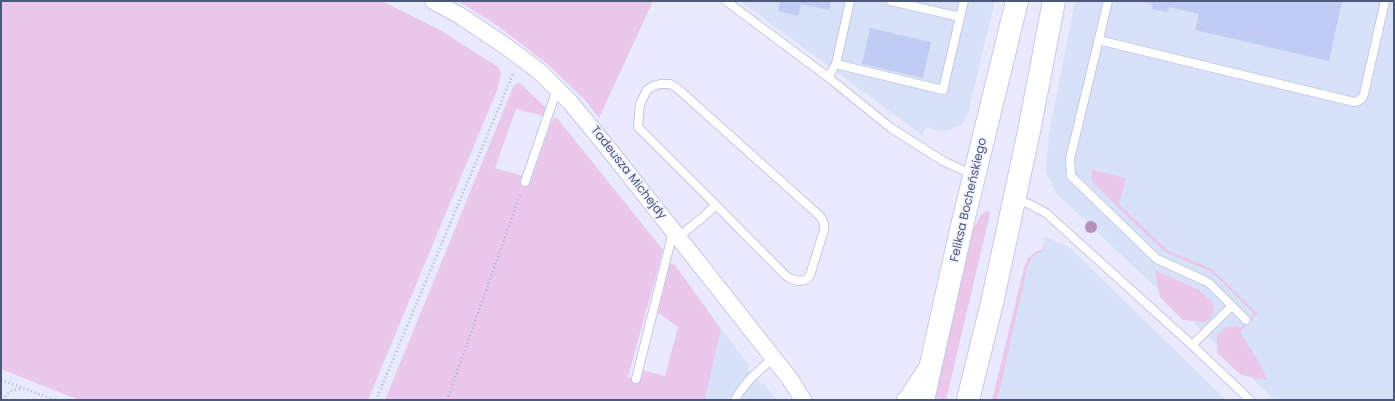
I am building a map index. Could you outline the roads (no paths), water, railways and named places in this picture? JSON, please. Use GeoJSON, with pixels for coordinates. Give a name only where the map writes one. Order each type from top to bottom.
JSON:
{"type":"FeatureCollection","features":[{"type":"Feature","properties":{"kind":"main road","name":"Feliksa Bocheńskiego"},"geometry":{"type":"LineString","coordinates":[[923,400],[974,176],[1017,1]]}},
{"type":"Feature","properties":{"kind":"main road"},"geometry":{"type":"LineString","coordinates":[[968,400],[992,303],[1030,131],[1054,1]]}},
{"type":"Feature","properties":{"kind":"street","name":"Tadeusza Michejdy"},"geometry":{"type":"LineString","coordinates":[[433,1],[487,32],[520,56],[540,72],[584,117],[790,379],[803,400]]}},
{"type":"Feature","properties":{"kind":"street"},"geometry":{"type":"LineString","coordinates":[[905,400],[932,359]]}},
{"type":"Feature","properties":{"kind":"street","name":"Tadeusza Michejdy"},"geometry":{"type":"LineString","coordinates":[[790,379],[814,400]]}},
{"type":"Feature","properties":{"kind":"lane"},"geometry":{"type":"LineString","coordinates":[[726,1],[828,77],[891,128],[943,161],[974,176]]}},
{"type":"Feature","properties":{"kind":"lane"},"geometry":{"type":"LineString","coordinates":[[828,77],[836,64],[850,1]]}},
{"type":"Feature","properties":{"kind":"lane"},"geometry":{"type":"LineString","coordinates":[[891,1],[960,18]]}},
{"type":"Feature","properties":{"kind":"lane"},"geometry":{"type":"LineString","coordinates":[[836,64],[943,90],[964,1]]}},
{"type":"Feature","properties":{"kind":"lane"},"geometry":{"type":"LineString","coordinates":[[1108,1],[1070,159],[1071,176],[1157,259],[1208,283],[1246,320]]}},
{"type":"Feature","properties":{"kind":"lane"},"geometry":{"type":"LineString","coordinates":[[1098,40],[1354,102],[1362,98],[1364,94],[1385,1]]}},
{"type":"Feature","properties":{"kind":"lane"},"geometry":{"type":"LineString","coordinates":[[670,84],[678,88],[821,217],[824,224],[824,230],[810,274],[806,280],[800,281],[791,279],[785,275],[716,205],[638,127],[640,104],[646,90],[653,86],[670,84]]}},
{"type":"Feature","properties":{"kind":"lane"},"geometry":{"type":"LineString","coordinates":[[525,182],[557,89]]}},
{"type":"Feature","properties":{"kind":"lane"},"geometry":{"type":"LineString","coordinates":[[1014,200],[1029,204],[1046,213],[1192,345],[1250,400]]}},
{"type":"Feature","properties":{"kind":"lane"},"geometry":{"type":"LineString","coordinates":[[636,379],[676,234],[702,218],[716,205]]}},
{"type":"Feature","properties":{"kind":"lane"},"geometry":{"type":"LineString","coordinates":[[1192,345],[1232,306]]}},
{"type":"Feature","properties":{"kind":"lane"},"geometry":{"type":"LineString","coordinates":[[735,400],[750,379],[773,358]]}}]}
